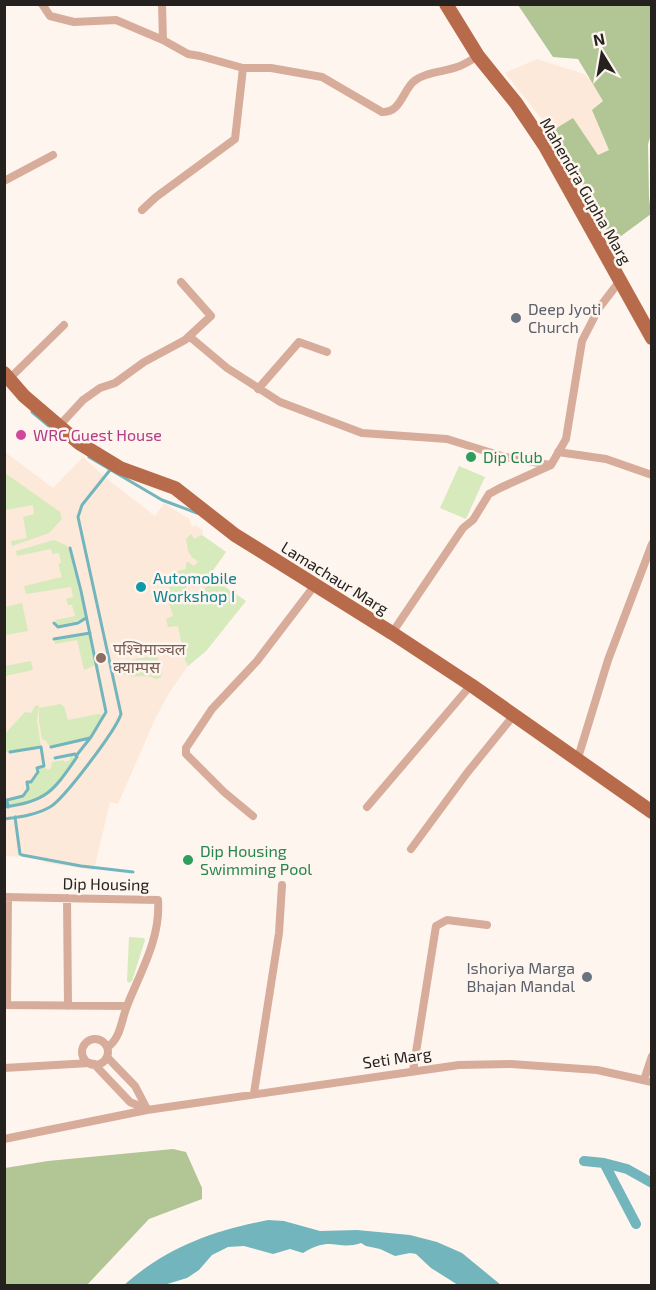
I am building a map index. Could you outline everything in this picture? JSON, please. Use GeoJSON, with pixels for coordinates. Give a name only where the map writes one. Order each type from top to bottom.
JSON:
{"type":"FeatureCollection","features":[{"type":"Feature","properties":{"kind":"main road","name":"Mahendra Gupha Marg"},"geometry":{"type":"LineString","coordinates":[[446,4],[478,56],[516,103],[545,146],[651,338]]}},
{"type":"Feature","properties":{"kind":"main road","name":"Lamachaur Marg"},"geometry":{"type":"LineString","coordinates":[[7,376],[24,396],[79,443],[108,461],[175,488],[235,535],[471,685],[651,812]]}},
{"type":"Feature","properties":{"kind":"street"},"geometry":{"type":"LineString","coordinates":[[42,4],[50,16],[74,22],[116,20],[163,40],[188,54],[243,68],[271,68],[322,77],[382,112],[394,110],[418,78],[459,67],[478,56]]}},
{"type":"Feature","properties":{"kind":"street"},"geometry":{"type":"LineString","coordinates":[[162,4],[163,40]]}},
{"type":"Feature","properties":{"kind":"street"},"geometry":{"type":"LineString","coordinates":[[142,210],[156,197],[235,139],[243,68]]}},
{"type":"Feature","properties":{"kind":"street"},"geometry":{"type":"LineString","coordinates":[[4,181],[53,155]]}},
{"type":"Feature","properties":{"kind":"street"},"geometry":{"type":"LineString","coordinates":[[58,426],[83,400],[100,388],[115,383],[144,362],[189,336],[211,316],[181,282]]}},
{"type":"Feature","properties":{"kind":"street"},"geometry":{"type":"LineString","coordinates":[[392,633],[463,528],[477,515],[489,495],[551,465],[566,439],[582,342],[599,308],[619,282]]}},
{"type":"Feature","properties":{"kind":"street"},"geometry":{"type":"LineString","coordinates":[[7,376],[64,325]]}},
{"type":"Feature","properties":{"kind":"street"},"geometry":{"type":"LineString","coordinates":[[189,336],[227,368],[280,402],[362,433],[447,439],[505,457],[551,465]]}},
{"type":"Feature","properties":{"kind":"street"},"geometry":{"type":"LineString","coordinates":[[258,389],[299,342],[327,352]]}},
{"type":"Feature","properties":{"kind":"street"},"geometry":{"type":"LineString","coordinates":[[558,452],[606,459],[651,475]]}},
{"type":"Feature","properties":{"kind":"street"},"geometry":{"type":"LineString","coordinates":[[577,760],[608,660],[651,544]]}},
{"type":"Feature","properties":{"kind":"street"},"geometry":{"type":"LineString","coordinates":[[253,816],[224,792],[186,754],[186,748],[212,709],[257,661],[315,585]]}},
{"type":"Feature","properties":{"kind":"street"},"geometry":{"type":"LineString","coordinates":[[367,807],[471,685]]}},
{"type":"Feature","properties":{"kind":"street"},"geometry":{"type":"LineString","coordinates":[[411,849],[466,773],[514,715]]}},
{"type":"Feature","properties":{"kind":"street"},"geometry":{"type":"LineString","coordinates":[[254,1093],[279,933],[282,885]]}},
{"type":"Feature","properties":{"kind":"street"},"geometry":{"type":"LineString","coordinates":[[6,897],[6,1005],[127,1006]]}},
{"type":"Feature","properties":{"kind":"street","name":"Dip Housing"},"geometry":{"type":"LineString","coordinates":[[6,897],[158,900],[155,935],[145,966],[127,1006],[118,1036],[108,1047]]}},
{"type":"Feature","properties":{"kind":"street"},"geometry":{"type":"LineString","coordinates":[[68,898],[68,1006]]}},
{"type":"Feature","properties":{"kind":"street"},"geometry":{"type":"LineString","coordinates":[[413,1071],[436,926],[447,920],[487,925]]}},
{"type":"Feature","properties":{"kind":"street"},"geometry":{"type":"LineString","coordinates":[[4,1068],[92,1064],[102,1063],[107,1057],[108,1047],[98,1039],[87,1042],[82,1054],[92,1064],[130,1102],[147,1110]]}},
{"type":"Feature","properties":{"kind":"street"},"geometry":{"type":"LineString","coordinates":[[648,1081],[651,1056]]}},
{"type":"Feature","properties":{"kind":"street"},"geometry":{"type":"LineString","coordinates":[[107,1057],[135,1086],[147,1110]]}},
{"type":"Feature","properties":{"kind":"street","name":"Seti Marg"},"geometry":{"type":"LineString","coordinates":[[4,1139],[147,1110],[459,1065],[511,1064],[597,1070],[648,1081]]}},
{"type":"Feature","properties":{"kind":"shaded area"},"geometry":{"type":"Polygon","coordinates":[[[537,59],[584,74],[597,86],[604,100],[640,221],[602,235],[589,201],[558,139],[505,73],[537,59]]]}},
{"type":"Feature","properties":{"kind":"shaded area","name":"पश्‍चिमाञ्‍चल क्याम्पस"},"geometry":{"type":"Polygon","coordinates":[[[4,451],[53,488],[83,457],[155,516],[164,503],[189,519],[192,527],[195,525],[203,530],[202,535],[226,552],[209,576],[246,601],[206,651],[188,666],[169,693],[155,719],[118,804],[110,802],[94,870],[47,863],[32,857],[5,856],[4,451]]]}},
{"type":"Feature","properties":{"kind":"green space"},"geometry":{"type":"Polygon","coordinates":[[[518,5],[651,5],[652,131],[648,144],[651,214],[613,242],[555,129],[573,118],[598,155],[609,150],[592,110],[603,101],[578,59],[553,57],[518,5]]]}},
{"type":"Feature","properties":{"kind":"green space"},"geometry":{"type":"Polygon","coordinates":[[[459,466],[485,477],[466,519],[440,508],[459,466]]]}},
{"type":"Feature","properties":{"kind":"green space"},"geometry":{"type":"Polygon","coordinates":[[[5,473],[60,512],[62,519],[49,533],[12,546],[11,541],[27,538],[23,517],[34,514],[33,505],[5,510],[5,473]]]}},
{"type":"Feature","properties":{"kind":"green space"},"geometry":{"type":"Polygon","coordinates":[[[191,534],[194,539],[202,535],[226,552],[209,576],[246,601],[206,651],[188,666],[178,626],[168,627],[166,619],[173,616],[167,597],[171,596],[167,577],[174,576],[173,572],[186,569],[188,562],[194,566],[198,562],[188,551],[186,539],[191,534]],[[191,572],[186,591],[191,601],[198,598],[210,582],[208,576],[191,572]]]}},
{"type":"Feature","properties":{"kind":"green space"},"geometry":{"type":"Polygon","coordinates":[[[54,540],[66,545],[70,551],[85,615],[84,619],[57,626],[55,620],[75,616],[72,605],[68,605],[66,599],[73,597],[71,587],[26,594],[24,586],[62,577],[58,564],[61,563],[59,553],[52,554],[51,549],[17,556],[16,551],[54,540]]]}},
{"type":"Feature","properties":{"kind":"green space"},"geometry":{"type":"Polygon","coordinates":[[[22,603],[28,631],[5,635],[5,607],[22,603]]]}},
{"type":"Feature","properties":{"kind":"green space"},"geometry":{"type":"Polygon","coordinates":[[[90,634],[96,665],[84,670],[77,640],[55,644],[55,641],[58,638],[90,634]]]}},
{"type":"Feature","properties":{"kind":"green space"},"geometry":{"type":"Polygon","coordinates":[[[157,655],[162,675],[160,678],[123,674],[121,662],[157,655]]]}},
{"type":"Feature","properties":{"kind":"green space"},"geometry":{"type":"Polygon","coordinates":[[[31,661],[33,670],[5,676],[5,666],[31,661]]]}},
{"type":"Feature","properties":{"kind":"green space"},"geometry":{"type":"Polygon","coordinates":[[[61,704],[64,706],[68,720],[98,714],[104,715],[90,737],[50,747],[42,739],[39,708],[61,704]]]}},
{"type":"Feature","properties":{"kind":"green space"},"geometry":{"type":"Polygon","coordinates":[[[39,705],[37,721],[41,747],[5,752],[5,734],[25,712],[31,713],[35,706],[39,705]]]}},
{"type":"Feature","properties":{"kind":"green space"},"geometry":{"type":"Polygon","coordinates":[[[72,755],[75,759],[48,792],[31,801],[9,806],[8,800],[23,797],[39,769],[44,767],[48,770],[52,762],[63,760],[65,762],[70,760],[72,755]]]}},
{"type":"Feature","properties":{"kind":"green space"},"geometry":{"type":"Polygon","coordinates":[[[129,937],[145,940],[132,981],[129,983],[127,981],[129,937]]]}},
{"type":"Feature","properties":{"kind":"green space"},"geometry":{"type":"Polygon","coordinates":[[[173,1149],[186,1152],[202,1188],[202,1199],[149,1219],[87,1285],[5,1285],[5,1168],[48,1161],[173,1149]]]}},
{"type":"Feature","properties":{"kind":"water"},"geometry":{"type":"Polygon","coordinates":[[[268,1220],[284,1221],[320,1231],[357,1230],[410,1235],[437,1242],[462,1253],[501,1285],[458,1285],[431,1268],[416,1254],[395,1256],[361,1243],[328,1244],[303,1253],[290,1249],[273,1254],[244,1246],[228,1247],[212,1255],[199,1270],[187,1278],[164,1285],[124,1285],[157,1260],[191,1242],[228,1229],[268,1220]]]}},
{"type":"Feature","properties":{"kind":"waterway"},"geometry":{"type":"LineString","coordinates":[[32,412],[50,427]]}},
{"type":"Feature","properties":{"kind":"waterway"},"geometry":{"type":"LineString","coordinates":[[89,457],[162,500],[197,513]]}},
{"type":"Feature","properties":{"kind":"waterway"},"geometry":{"type":"LineString","coordinates":[[4,819],[39,812],[57,801],[100,748],[121,714],[78,517],[82,505],[110,470]]}},
{"type":"Feature","properties":{"kind":"waterway"},"geometry":{"type":"LineString","coordinates":[[70,548],[106,712],[76,756]]}},
{"type":"Feature","properties":{"kind":"waterway"},"geometry":{"type":"LineString","coordinates":[[54,623],[58,627],[78,623],[86,618]]}},
{"type":"Feature","properties":{"kind":"waterway"},"geometry":{"type":"LineString","coordinates":[[54,639],[90,633]]}},
{"type":"Feature","properties":{"kind":"waterway"},"geometry":{"type":"LineString","coordinates":[[51,747],[90,738]]}},
{"type":"Feature","properties":{"kind":"waterway"},"geometry":{"type":"LineString","coordinates":[[8,807],[7,800],[23,796],[28,789],[27,782],[31,782],[38,772],[37,768],[44,766],[41,747],[10,752]]}},
{"type":"Feature","properties":{"kind":"waterway"},"geometry":{"type":"LineString","coordinates":[[4,807],[40,798],[55,786],[77,757],[75,754],[55,758]]}},
{"type":"Feature","properties":{"kind":"waterway"},"geometry":{"type":"LineString","coordinates":[[15,817],[22,855],[81,866],[133,872]]}},
{"type":"Feature","properties":{"kind":"waterway"},"geometry":{"type":"LineString","coordinates":[[584,1161],[604,1163],[636,1224]]}},
{"type":"Feature","properties":{"kind":"waterway"},"geometry":{"type":"LineString","coordinates":[[604,1163],[627,1169],[652,1183]]}},
{"type":"Feature","properties":{"kind":"place","name":"Deep Jyoti Church"},"geometry":{"type":"Point","coordinates":[516,318]}},
{"type":"Feature","properties":{"kind":"place","name":"WRC Guest House"},"geometry":{"type":"Point","coordinates":[21,435]}},
{"type":"Feature","properties":{"kind":"place","name":"Dip Club"},"geometry":{"type":"Point","coordinates":[471,457]}},
{"type":"Feature","properties":{"kind":"place","name":"Automobile Workshop I"},"geometry":{"type":"Point","coordinates":[141,587]}},
{"type":"Feature","properties":{"kind":"place","name":"पश्‍चिमाञ्‍चल क्याम्पस"},"geometry":{"type":"Point","coordinates":[101,658]}},
{"type":"Feature","properties":{"kind":"place","name":"Dip Housing Swimming Pool"},"geometry":{"type":"Point","coordinates":[188,860]}},
{"type":"Feature","properties":{"kind":"place","name":"Ishoriya Marga Bhajan Mandal"},"geometry":{"type":"Point","coordinates":[587,977]}}]}
